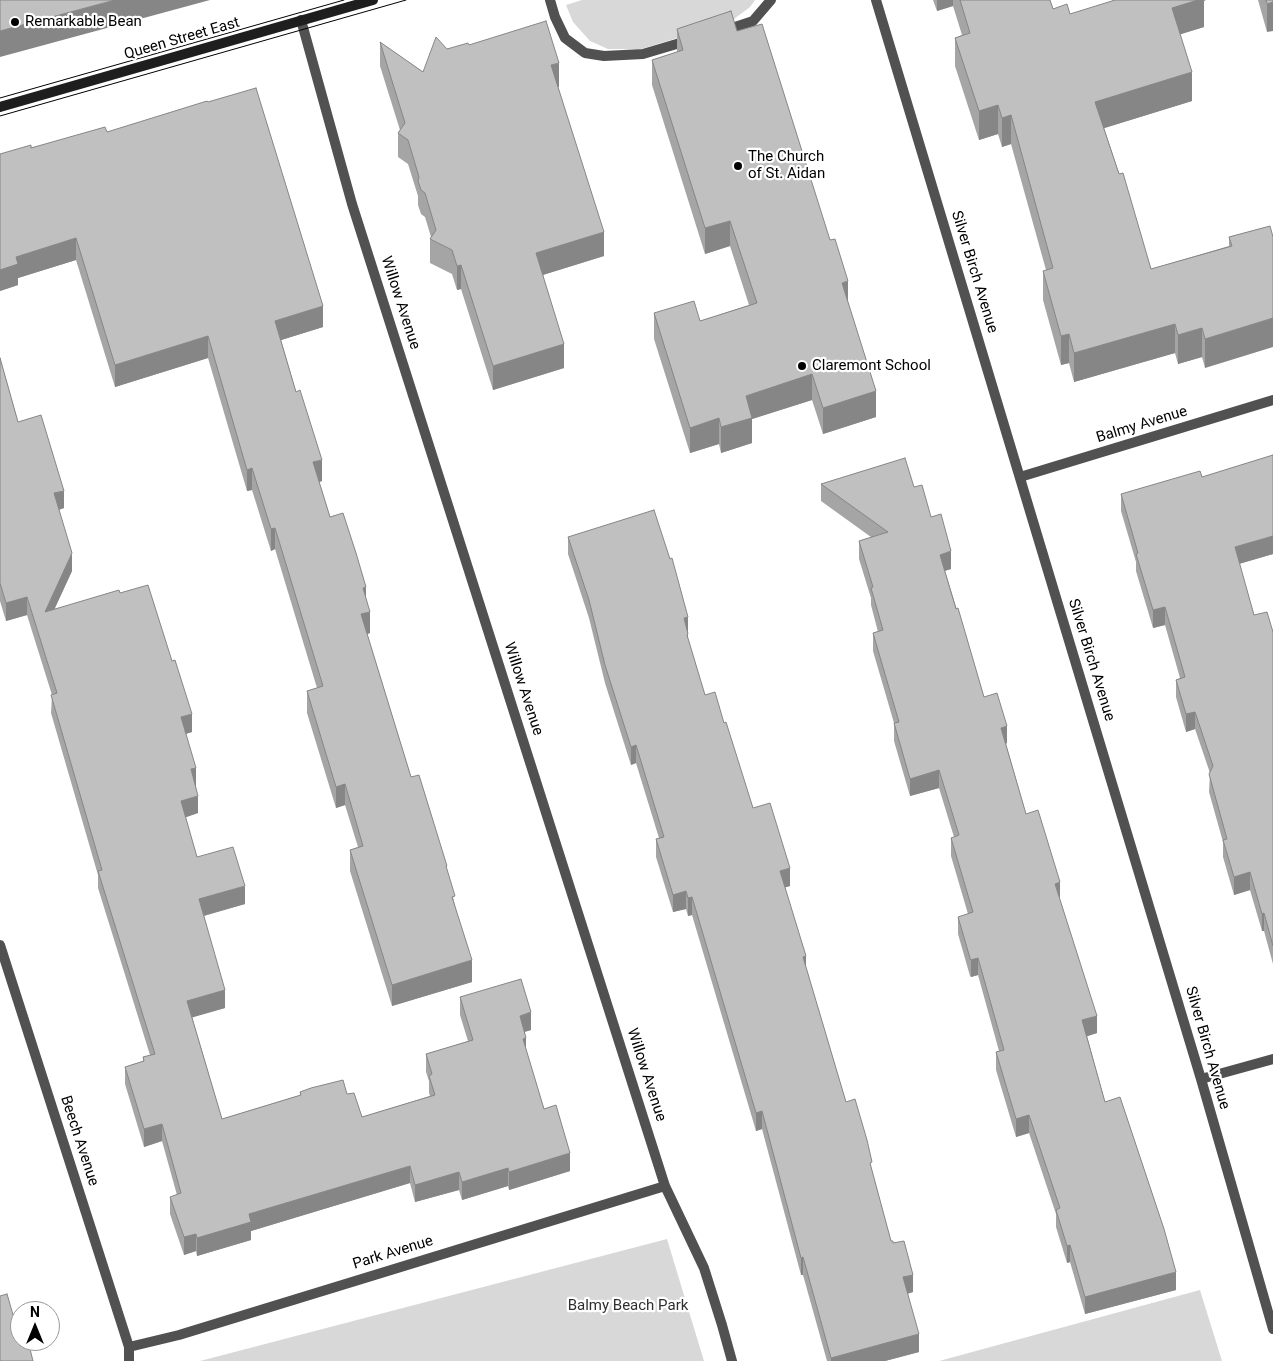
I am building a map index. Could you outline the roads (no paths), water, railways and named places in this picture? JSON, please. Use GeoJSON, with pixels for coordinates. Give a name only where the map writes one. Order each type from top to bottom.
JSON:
{"type":"FeatureCollection","features":[{"type":"Feature","properties":{"kind":"main road","name":"Queen Street East"},"geometry":{"type":"LineString","coordinates":[[0,107],[301,20],[346,4],[373,0]]}},
{"type":"Feature","properties":{"kind":"street"},"geometry":{"type":"LineString","coordinates":[[550,0],[555,17],[565,38],[585,53],[604,56],[643,54],[753,21],[771,0]]}},
{"type":"Feature","properties":{"kind":"street","name":"Silver Birch Avenue"},"geometry":{"type":"LineString","coordinates":[[876,0],[1201,1079],[1273,1329]]}},
{"type":"Feature","properties":{"kind":"street","name":"Willow Avenue"},"geometry":{"type":"LineString","coordinates":[[301,20],[352,204],[665,1186],[704,1268],[714,1296],[732,1361]]}},
{"type":"Feature","properties":{"kind":"street","name":"Balmy Avenue"},"geometry":{"type":"LineString","coordinates":[[1020,477],[1273,400]]}},
{"type":"Feature","properties":{"kind":"street","name":"Beech Avenue"},"geometry":{"type":"LineString","coordinates":[[0,945],[129,1347],[129,1361]]}},
{"type":"Feature","properties":{"kind":"street"},"geometry":{"type":"LineString","coordinates":[[1201,1079],[1273,1059]]}},
{"type":"Feature","properties":{"kind":"street","name":"Park Avenue"},"geometry":{"type":"LineString","coordinates":[[129,1347],[179,1335],[665,1186]]}},
{"type":"Feature","properties":{"kind":"tram line"},"geometry":{"type":"LineString","coordinates":[[0,98],[344,0]]}},
{"type":"Feature","properties":{"kind":"tram line"},"geometry":{"type":"LineString","coordinates":[[0,116],[406,0]]}},
{"type":"Feature","properties":{"kind":"place","name":"Remarkable Bean"},"geometry":{"type":"Point","coordinates":[15,22]}},
{"type":"Feature","properties":{"kind":"place","name":"The Church of St. Aidan"},"geometry":{"type":"Point","coordinates":[738,166]}},
{"type":"Feature","properties":{"kind":"place","name":"Claremont School"},"geometry":{"type":"Point","coordinates":[802,366]}},
{"type":"Feature","properties":{"kind":"park label","name":"Balmy Beach Park"},"geometry":{"type":"Point","coordinates":[628,1306]}}]}
